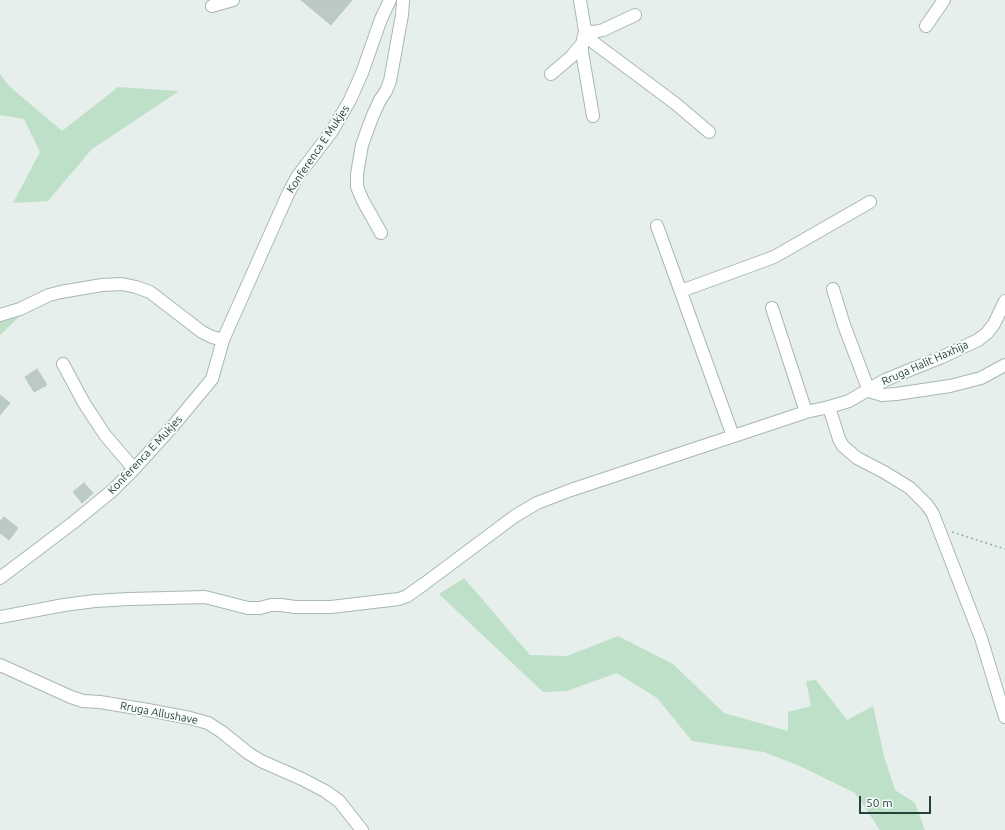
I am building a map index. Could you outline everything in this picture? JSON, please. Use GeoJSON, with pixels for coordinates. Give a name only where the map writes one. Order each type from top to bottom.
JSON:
{"type":"FeatureCollection","features":[{"type":"Feature","properties":{"kind":"street"},"geometry":{"type":"LineString","coordinates":[[212,6],[233,0]]}},
{"type":"Feature","properties":{"kind":"street","name":"Konferenca E Mukjes"},"geometry":{"type":"LineString","coordinates":[[0,578],[101,501],[134,469],[173,426],[212,379],[223,340],[288,194],[297,177],[338,120],[357,87],[381,19],[390,0]]}},
{"type":"Feature","properties":{"kind":"street"},"geometry":{"type":"LineString","coordinates":[[381,233],[357,187],[357,174],[362,145],[380,100],[386,92],[391,76],[406,0]]}},
{"type":"Feature","properties":{"kind":"street"},"geometry":{"type":"LineString","coordinates":[[580,0],[585,31],[582,44],[593,116]]}},
{"type":"Feature","properties":{"kind":"street"},"geometry":{"type":"LineString","coordinates":[[926,26],[944,0]]}},
{"type":"Feature","properties":{"kind":"street"},"geometry":{"type":"LineString","coordinates":[[585,31],[594,32],[603,30],[635,15]]}},
{"type":"Feature","properties":{"kind":"street"},"geometry":{"type":"LineString","coordinates":[[585,31],[593,42],[676,104],[709,132]]}},
{"type":"Feature","properties":{"kind":"street"},"geometry":{"type":"LineString","coordinates":[[551,74],[571,57],[582,44]]}},
{"type":"Feature","properties":{"kind":"street"},"geometry":{"type":"LineString","coordinates":[[681,291],[774,257],[870,202]]}},
{"type":"Feature","properties":{"kind":"street"},"geometry":{"type":"LineString","coordinates":[[657,226],[733,436]]}},
{"type":"Feature","properties":{"kind":"street"},"geometry":{"type":"LineString","coordinates":[[0,314],[9,313],[48,295],[102,285],[122,284],[150,292],[202,332],[223,340]]}},
{"type":"Feature","properties":{"kind":"street"},"geometry":{"type":"LineString","coordinates":[[833,289],[844,325],[869,391],[882,395],[950,386],[981,378],[1005,365]]}},
{"type":"Feature","properties":{"kind":"street","name":"Rruga Halit Haxhija"},"geometry":{"type":"LineString","coordinates":[[0,617],[64,605],[122,600],[205,597],[248,608],[260,608],[270,605],[331,607],[399,599],[407,596],[515,516],[537,503],[571,490],[806,412],[829,408],[849,402],[885,380],[935,360],[978,340],[987,333],[994,324],[1005,301]]}},
{"type":"Feature","properties":{"kind":"street"},"geometry":{"type":"LineString","coordinates":[[772,308],[806,412]]}},
{"type":"Feature","properties":{"kind":"street"},"geometry":{"type":"LineString","coordinates":[[64,364],[84,403],[105,435],[134,469]]}},
{"type":"Feature","properties":{"kind":"street"},"geometry":{"type":"LineString","coordinates":[[829,408],[838,439],[843,446],[857,458],[910,488],[927,505],[939,528],[981,638],[1005,717]]}},
{"type":"Feature","properties":{"kind":"street","name":"Rruga Allushave"},"geometry":{"type":"LineString","coordinates":[[0,665],[83,701],[100,702],[148,710],[208,723],[260,761],[302,779],[325,791],[339,801],[362,830]]}},
{"type":"Feature","properties":{"kind":"path"},"geometry":{"type":"LineString","coordinates":[[939,528],[1005,549]]}},
{"type":"Feature","properties":{"kind":"green space"},"geometry":{"type":"Polygon","coordinates":[[[0,74],[8,85],[62,131],[118,87],[179,91],[92,149],[48,201],[13,203],[40,152],[24,119],[0,115],[0,74]]]}},
{"type":"Feature","properties":{"kind":"green space"},"geometry":{"type":"Polygon","coordinates":[[[19,317],[0,335],[0,319],[19,317]]]}},
{"type":"Feature","properties":{"kind":"green space"},"geometry":{"type":"Polygon","coordinates":[[[464,578],[530,655],[567,656],[618,636],[673,664],[724,713],[788,731],[788,712],[811,706],[806,681],[816,680],[847,720],[873,706],[884,756],[895,790],[915,803],[925,830],[880,830],[855,793],[802,767],[764,752],[692,741],[657,698],[617,673],[567,691],[543,692],[439,594],[464,578]]]}},
{"type":"Feature","properties":{"kind":"building"},"geometry":{"type":"Polygon","coordinates":[[[301,0],[352,0],[331,25],[301,0]]]}},
{"type":"Feature","properties":{"kind":"building"},"geometry":{"type":"Polygon","coordinates":[[[37,369],[47,385],[34,392],[25,377],[37,369]]]}},
{"type":"Feature","properties":{"kind":"building"},"geometry":{"type":"Polygon","coordinates":[[[0,395],[10,403],[0,415],[0,395]]]}},
{"type":"Feature","properties":{"kind":"building"},"geometry":{"type":"Polygon","coordinates":[[[84,483],[93,493],[82,503],[73,492],[84,483]]]}},
{"type":"Feature","properties":{"kind":"building"},"geometry":{"type":"Polygon","coordinates":[[[4,517],[18,528],[9,540],[0,533],[0,521],[4,517]]]}}]}
